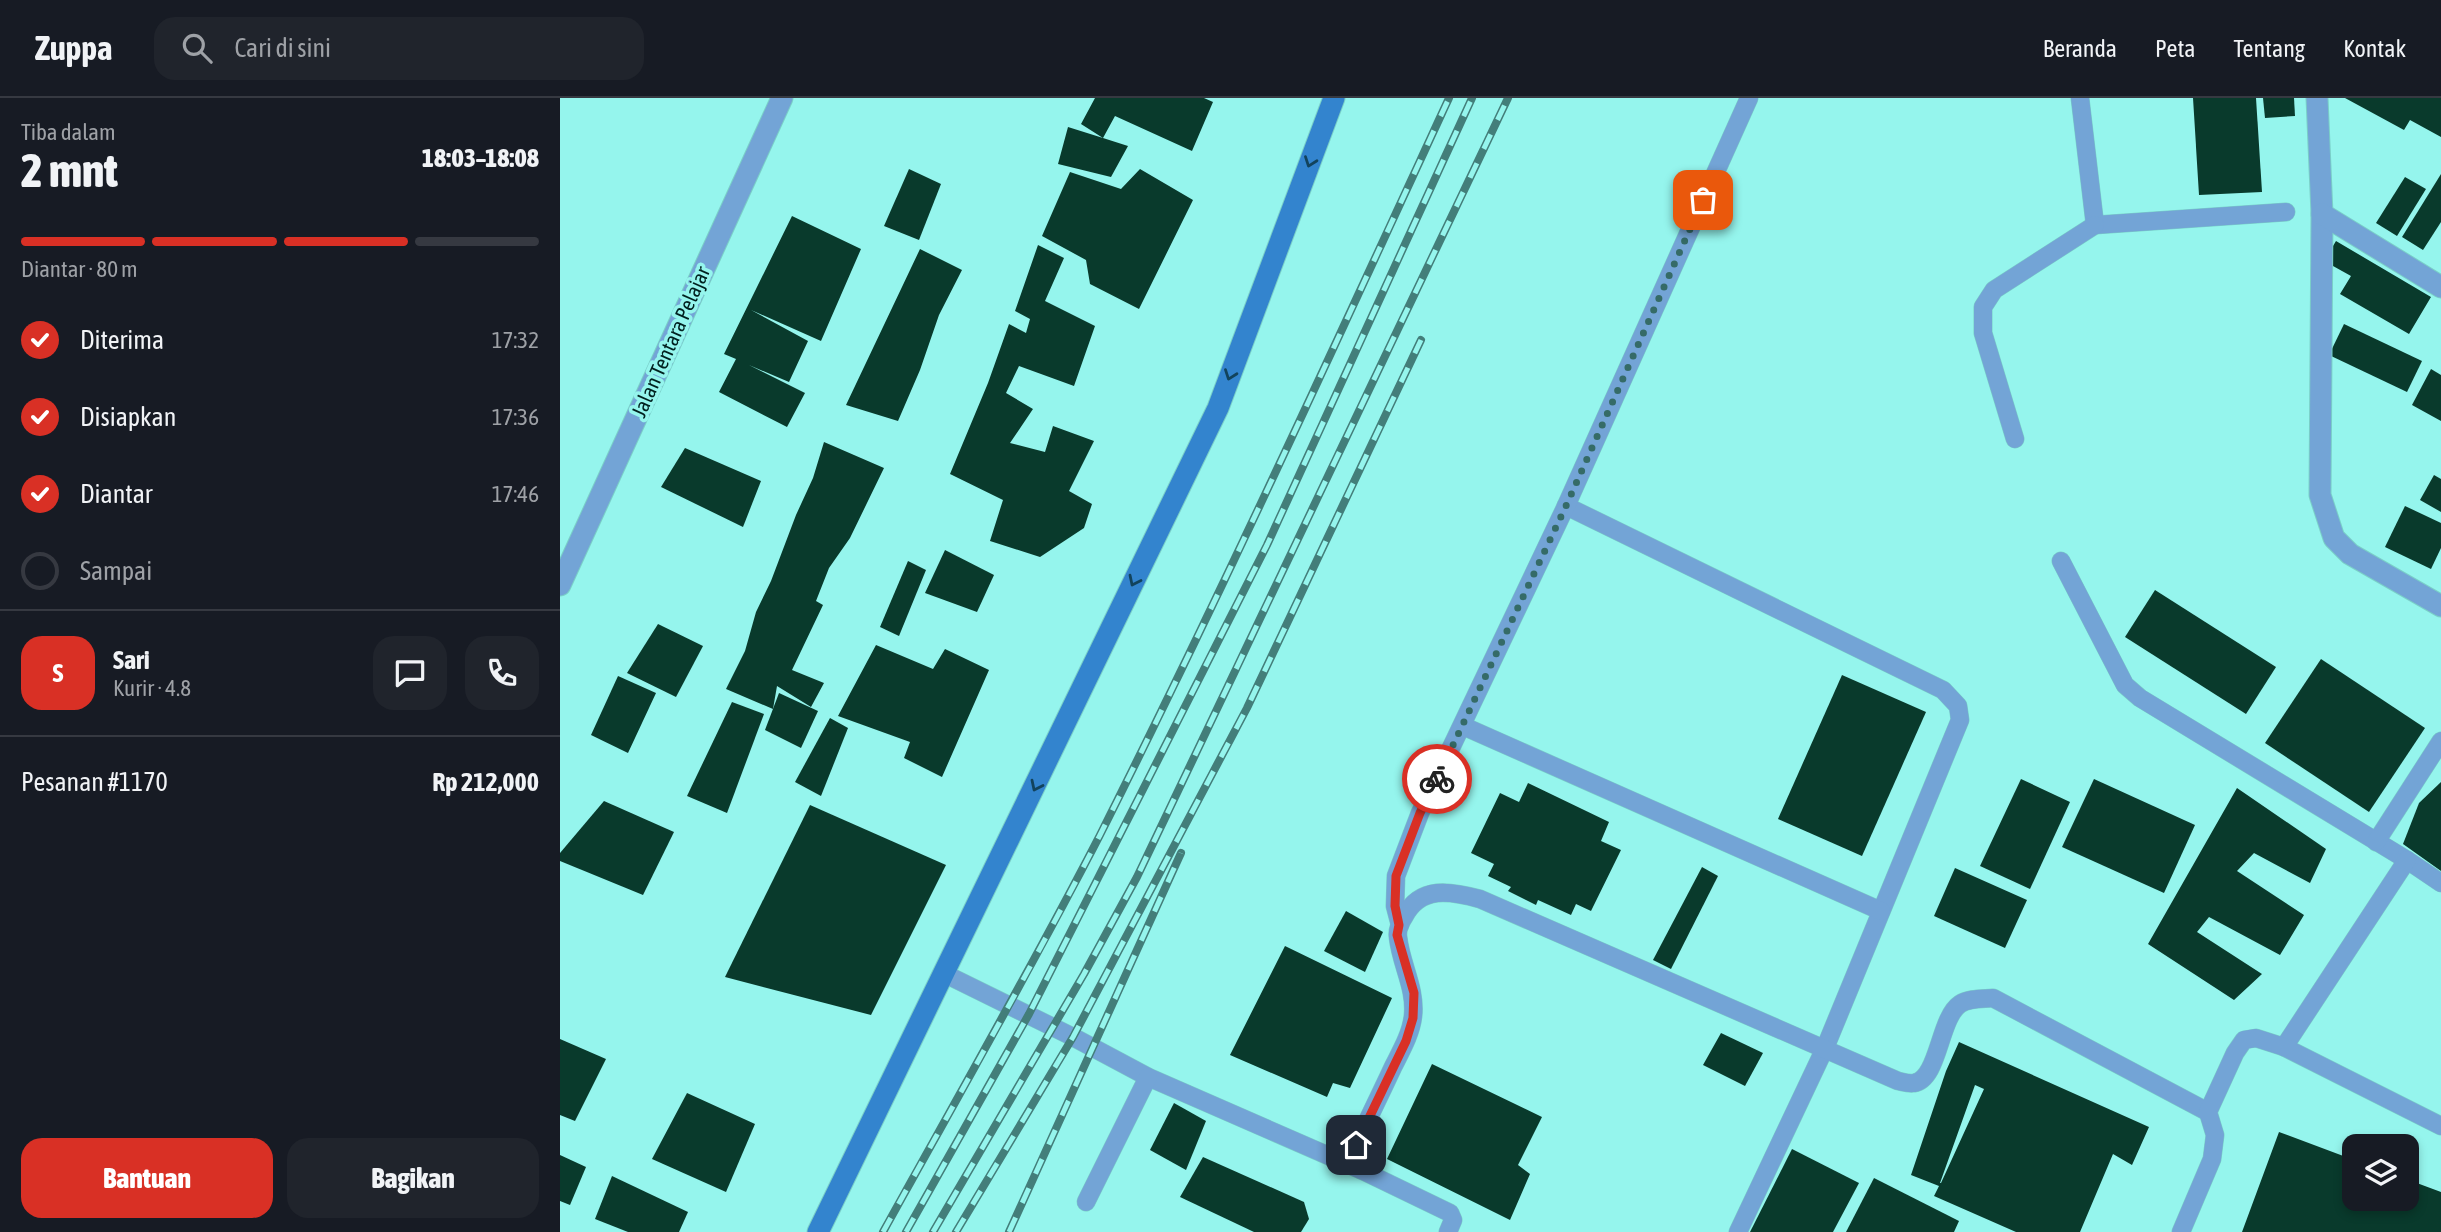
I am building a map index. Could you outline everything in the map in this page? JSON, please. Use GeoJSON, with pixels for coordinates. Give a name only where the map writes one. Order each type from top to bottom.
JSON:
{"type":"FeatureCollection","features":[{"type":"Feature","properties":{"kind":"street","name":"Jalan Tentara Pelajar"},"geometry":{"type":"LineString","coordinates":[[560,585],[782,98]]}},
{"type":"Feature","properties":{"kind":"street"},"geometry":{"type":"LineString","coordinates":[[818,1232],[1218,408],[1334,98]]}},
{"type":"Feature","properties":{"kind":"street"},"geometry":{"type":"LineString","coordinates":[[2317,98],[2322,214],[2320,495],[2334,538],[2350,554],[2441,606]]}},
{"type":"Feature","properties":{"kind":"street"},"geometry":{"type":"LineString","coordinates":[[2322,214],[2441,286]]}},
{"type":"Feature","properties":{"kind":"lane"},"geometry":{"type":"LineString","coordinates":[[1399,925],[1395,906],[1396,876],[1420,813],[1566,506],[1749,98]]}},
{"type":"Feature","properties":{"kind":"lane"},"geometry":{"type":"LineString","coordinates":[[2080,98],[2095,225]]}},
{"type":"Feature","properties":{"kind":"lane"},"geometry":{"type":"LineString","coordinates":[[2015,439],[1983,332],[1983,307],[1994,290],[2095,225],[2286,212]]}},
{"type":"Feature","properties":{"kind":"lane"},"geometry":{"type":"LineString","coordinates":[[1566,506],[1943,690],[1958,706],[1960,720],[1825,1048],[1738,1232]]}},
{"type":"Feature","properties":{"kind":"lane"},"geometry":{"type":"LineString","coordinates":[[2061,561],[2126,685],[2140,698],[2441,883]]}},
{"type":"Feature","properties":{"kind":"lane"},"geometry":{"type":"LineString","coordinates":[[1463,726],[1881,911]]}},
{"type":"Feature","properties":{"kind":"lane"},"geometry":{"type":"LineString","coordinates":[[2376,842],[2441,741]]}},
{"type":"Feature","properties":{"kind":"lane"},"geometry":{"type":"LineString","coordinates":[[2284,1047],[2407,860]]}},
{"type":"Feature","properties":{"kind":"lane"},"geometry":{"type":"LineString","coordinates":[[1361,1170],[1355,1159],[1356,1145],[1406,1041],[1413,1018],[1414,993],[1397,935],[1399,925],[1408,908],[1420,898],[1436,893],[1453,892],[1479,899],[1898,1081],[1913,1083],[1927,1075],[1951,1014],[1961,1004],[1975,999],[1993,998],[2208,1112]]}},
{"type":"Feature","properties":{"kind":"lane"},"geometry":{"type":"LineString","coordinates":[[945,974],[1148,1077],[1361,1170],[1450,1213],[1454,1220],[1448,1232]]}},
{"type":"Feature","properties":{"kind":"lane"},"geometry":{"type":"LineString","coordinates":[[2181,1232],[2212,1159],[2215,1135],[2208,1112],[2244,1040],[2256,1038],[2284,1047],[2441,1126]]}},
{"type":"Feature","properties":{"kind":"lane"},"geometry":{"type":"LineString","coordinates":[[1086,1202],[1148,1077]]}},
{"type":"Feature","properties":{"kind":"building"},"geometry":{"type":"Polygon","coordinates":[[[1095,98],[1204,98],[1213,102],[1192,151],[1115,116],[1103,138],[1081,124],[1095,98]]]}},
{"type":"Feature","properties":{"kind":"building"},"geometry":{"type":"Polygon","coordinates":[[[2193,98],[2256,98],[2262,192],[2199,195],[2193,98]]]}},
{"type":"Feature","properties":{"kind":"building"},"geometry":{"type":"Polygon","coordinates":[[[2263,98],[2294,98],[2295,116],[2265,118],[2263,98]]]}},
{"type":"Feature","properties":{"kind":"building"},"geometry":{"type":"Polygon","coordinates":[[[2345,98],[2441,98],[2441,137],[2410,120],[2404,130],[2345,98]]]}},
{"type":"Feature","properties":{"kind":"building"},"geometry":{"type":"Polygon","coordinates":[[[1068,127],[1128,146],[1111,177],[1058,164],[1068,127]]]}},
{"type":"Feature","properties":{"kind":"building"},"geometry":{"type":"Polygon","coordinates":[[[909,169],[941,184],[919,240],[884,226],[909,169]]]}},
{"type":"Feature","properties":{"kind":"building"},"geometry":{"type":"Polygon","coordinates":[[[1140,169],[1193,200],[1139,309],[1090,284],[1086,260],[1042,236],[1070,172],[1121,189],[1140,169]]]}},
{"type":"Feature","properties":{"kind":"building"},"geometry":{"type":"Polygon","coordinates":[[[2441,174],[2441,222],[2423,250],[2402,237],[2441,174]]]}},
{"type":"Feature","properties":{"kind":"building"},"geometry":{"type":"Polygon","coordinates":[[[2405,177],[2426,189],[2397,236],[2376,223],[2405,177]]]}},
{"type":"Feature","properties":{"kind":"building"},"geometry":{"type":"Polygon","coordinates":[[[792,216],[861,249],[821,341],[751,310],[808,341],[789,382],[749,365],[805,393],[787,427],[719,392],[736,359],[724,354],[792,216]]]}},
{"type":"Feature","properties":{"kind":"building"},"geometry":{"type":"Polygon","coordinates":[[[2336,241],[2431,297],[2409,334],[2340,294],[2351,276],[2324,261],[2336,241]]]}},
{"type":"Feature","properties":{"kind":"building"},"geometry":{"type":"Polygon","coordinates":[[[1038,245],[1064,258],[1045,301],[1095,326],[1074,386],[1019,366],[1006,393],[1033,409],[1010,443],[1045,452],[1053,426],[1094,441],[1069,491],[1092,504],[1084,528],[1040,557],[990,541],[1003,500],[950,474],[1009,324],[1026,333],[1030,319],[1015,311],[1038,245]]]}},
{"type":"Feature","properties":{"kind":"building"},"geometry":{"type":"Polygon","coordinates":[[[920,249],[962,270],[939,315],[920,370],[898,421],[846,405],[920,249]]]}},
{"type":"Feature","properties":{"kind":"building"},"geometry":{"type":"Polygon","coordinates":[[[2344,324],[2422,361],[2407,392],[2329,355],[2344,324]]]}},
{"type":"Feature","properties":{"kind":"building"},"geometry":{"type":"Polygon","coordinates":[[[2431,369],[2441,375],[2441,421],[2412,405],[2431,369]]]}},
{"type":"Feature","properties":{"kind":"building"},"geometry":{"type":"Polygon","coordinates":[[[824,442],[884,468],[850,538],[829,568],[816,601],[823,605],[792,670],[824,683],[811,707],[777,686],[773,709],[726,689],[745,651],[756,612],[813,478],[824,442]]]}},
{"type":"Feature","properties":{"kind":"building"},"geometry":{"type":"Polygon","coordinates":[[[685,448],[761,481],[743,527],[661,487],[685,448]]]}},
{"type":"Feature","properties":{"kind":"building"},"geometry":{"type":"Polygon","coordinates":[[[2434,475],[2441,479],[2441,512],[2420,500],[2434,475]]]}},
{"type":"Feature","properties":{"kind":"building"},"geometry":{"type":"Polygon","coordinates":[[[2405,506],[2441,523],[2441,548],[2431,569],[2385,547],[2405,506]]]}},
{"type":"Feature","properties":{"kind":"building"},"geometry":{"type":"Polygon","coordinates":[[[945,550],[994,575],[977,612],[925,593],[945,550]]]}},
{"type":"Feature","properties":{"kind":"building"},"geometry":{"type":"Polygon","coordinates":[[[908,561],[926,570],[899,636],[880,627],[908,561]]]}},
{"type":"Feature","properties":{"kind":"building"},"geometry":{"type":"Polygon","coordinates":[[[2155,590],[2276,667],[2246,714],[2125,637],[2155,590]]]}},
{"type":"Feature","properties":{"kind":"building"},"geometry":{"type":"Polygon","coordinates":[[[658,624],[703,646],[676,697],[627,673],[658,624]]]}},
{"type":"Feature","properties":{"kind":"building"},"geometry":{"type":"Polygon","coordinates":[[[876,645],[933,669],[945,649],[989,670],[942,777],[904,758],[910,742],[838,716],[876,645]]]}},
{"type":"Feature","properties":{"kind":"building"},"geometry":{"type":"Polygon","coordinates":[[[2321,659],[2425,728],[2369,812],[2265,743],[2321,659]]]}},
{"type":"Feature","properties":{"kind":"building"},"geometry":{"type":"Polygon","coordinates":[[[1842,675],[1926,712],[1862,856],[1778,819],[1842,675]]]}},
{"type":"Feature","properties":{"kind":"building"},"geometry":{"type":"Polygon","coordinates":[[[618,676],[656,693],[628,753],[591,735],[618,676]]]}},
{"type":"Feature","properties":{"kind":"building"},"geometry":{"type":"Polygon","coordinates":[[[779,693],[818,711],[801,748],[765,730],[779,693]]]}},
{"type":"Feature","properties":{"kind":"building"},"geometry":{"type":"Polygon","coordinates":[[[732,702],[764,714],[727,813],[687,796],[732,702]]]}},
{"type":"Feature","properties":{"kind":"building"},"geometry":{"type":"Polygon","coordinates":[[[830,718],[848,728],[821,796],[795,782],[830,718]]]}},
{"type":"Feature","properties":{"kind":"building"},"geometry":{"type":"Polygon","coordinates":[[[2021,779],[2070,802],[2030,889],[1980,866],[2021,779]]]}},
{"type":"Feature","properties":{"kind":"building"},"geometry":{"type":"Polygon","coordinates":[[[2094,779],[2195,825],[2164,893],[2062,847],[2094,779]]]}},
{"type":"Feature","properties":{"kind":"building"},"geometry":{"type":"Polygon","coordinates":[[[2441,782],[2441,871],[2403,844],[2419,803],[2441,782]]]}},
{"type":"Feature","properties":{"kind":"building"},"geometry":{"type":"Polygon","coordinates":[[[1528,783],[1609,822],[1601,841],[1621,850],[1591,911],[1576,904],[1571,915],[1538,900],[1536,905],[1508,891],[1511,887],[1488,876],[1494,864],[1471,853],[1500,793],[1519,802],[1528,783]]]}},
{"type":"Feature","properties":{"kind":"building"},"geometry":{"type":"Polygon","coordinates":[[[2237,788],[2326,849],[2310,883],[2254,853],[2237,871],[2304,915],[2280,955],[2209,917],[2197,932],[2262,974],[2234,1000],[2148,944],[2237,788]]]}},
{"type":"Feature","properties":{"kind":"building"},"geometry":{"type":"Polygon","coordinates":[[[604,801],[674,832],[643,895],[560,861],[560,853],[604,801]]]}},
{"type":"Feature","properties":{"kind":"building"},"geometry":{"type":"Polygon","coordinates":[[[810,805],[946,865],[871,1015],[725,977],[810,805]]]}},
{"type":"Feature","properties":{"kind":"building"},"geometry":{"type":"Polygon","coordinates":[[[1702,867],[1718,876],[1671,969],[1653,960],[1702,867]]]}},
{"type":"Feature","properties":{"kind":"building"},"geometry":{"type":"Polygon","coordinates":[[[1955,868],[2027,900],[2005,948],[1934,916],[1955,868]]]}},
{"type":"Feature","properties":{"kind":"building"},"geometry":{"type":"Polygon","coordinates":[[[1346,911],[1383,932],[1365,972],[1324,951],[1346,911]]]}},
{"type":"Feature","properties":{"kind":"building"},"geometry":{"type":"Polygon","coordinates":[[[1285,946],[1392,998],[1350,1088],[1333,1083],[1327,1097],[1230,1055],[1285,946]]]}},
{"type":"Feature","properties":{"kind":"building"},"geometry":{"type":"Polygon","coordinates":[[[1721,1033],[1763,1053],[1745,1086],[1703,1065],[1721,1033]]]}},
{"type":"Feature","properties":{"kind":"building"},"geometry":{"type":"Polygon","coordinates":[[[560,1039],[606,1059],[575,1121],[560,1115],[560,1039]]]}},
{"type":"Feature","properties":{"kind":"building"},"geometry":{"type":"Polygon","coordinates":[[[1959,1042],[2149,1127],[2132,1165],[2113,1154],[2080,1232],[2016,1232],[1934,1196],[1939,1186],[1911,1175],[1946,1071],[1959,1042]],[[1975,1085],[1940,1183],[1941,1183],[1984,1089],[1975,1085]]]}},
{"type":"Feature","properties":{"kind":"building"},"geometry":{"type":"Polygon","coordinates":[[[1432,1064],[1542,1117],[1518,1165],[1530,1174],[1510,1220],[1387,1159],[1432,1064]]]}},
{"type":"Feature","properties":{"kind":"building"},"geometry":{"type":"Polygon","coordinates":[[[687,1093],[755,1124],[726,1192],[652,1159],[687,1093]]]}},
{"type":"Feature","properties":{"kind":"building"},"geometry":{"type":"Polygon","coordinates":[[[1174,1103],[1206,1121],[1186,1170],[1150,1150],[1174,1103]]]}},
{"type":"Feature","properties":{"kind":"building"},"geometry":{"type":"Polygon","coordinates":[[[2279,1132],[2342,1156],[2342,1211],[2419,1211],[2419,1184],[2441,1192],[2441,1232],[2242,1232],[2279,1132]]]}},
{"type":"Feature","properties":{"kind":"building"},"geometry":{"type":"Polygon","coordinates":[[[1792,1149],[1859,1183],[1833,1232],[1750,1232],[1792,1149]]]}},
{"type":"Feature","properties":{"kind":"building"},"geometry":{"type":"Polygon","coordinates":[[[560,1155],[586,1167],[570,1205],[560,1201],[560,1155]]]}},
{"type":"Feature","properties":{"kind":"building"},"geometry":{"type":"Polygon","coordinates":[[[1203,1157],[1304,1202],[1309,1219],[1301,1232],[1254,1232],[1180,1197],[1203,1157]]]}},
{"type":"Feature","properties":{"kind":"building"},"geometry":{"type":"Polygon","coordinates":[[[612,1176],[688,1212],[679,1232],[628,1232],[595,1219],[612,1176]]]}},
{"type":"Feature","properties":{"kind":"building"},"geometry":{"type":"Polygon","coordinates":[[[1874,1178],[1959,1221],[1954,1232],[1846,1232],[1874,1178]]]}},
{"type":"Feature","properties":{"kind":"railway"},"geometry":{"type":"LineString","coordinates":[[883,1232],[1100,835],[1234,560],[1449,98]]}},
{"type":"Feature","properties":{"kind":"railway"},"geometry":{"type":"LineString","coordinates":[[906,1232],[1029,1014],[1267,545],[1472,98]]}},
{"type":"Feature","properties":{"kind":"railway"},"geometry":{"type":"LineString","coordinates":[[933,1232],[1084,974],[1137,877],[1508,98]]}},
{"type":"Feature","properties":{"kind":"railway"},"geometry":{"type":"LineString","coordinates":[[956,1232],[1073,1037],[1247,708],[1421,340]]}},
{"type":"Feature","properties":{"kind":"railway"},"geometry":{"type":"LineString","coordinates":[[1009,1232],[1181,853]]}},
{"type":"Feature","properties":{"kind":"way so far"},"geometry":{"type":"LineString","coordinates":[[1437,779],[1566,506],[1703,200]]}},
{"type":"Feature","properties":{"kind":"route"},"geometry":{"type":"LineString","coordinates":[[1356,1145],[1406,1041],[1413,1018],[1414,993],[1397,935],[1399,925],[1395,906],[1396,876],[1420,813],[1437,779]]}}]}
